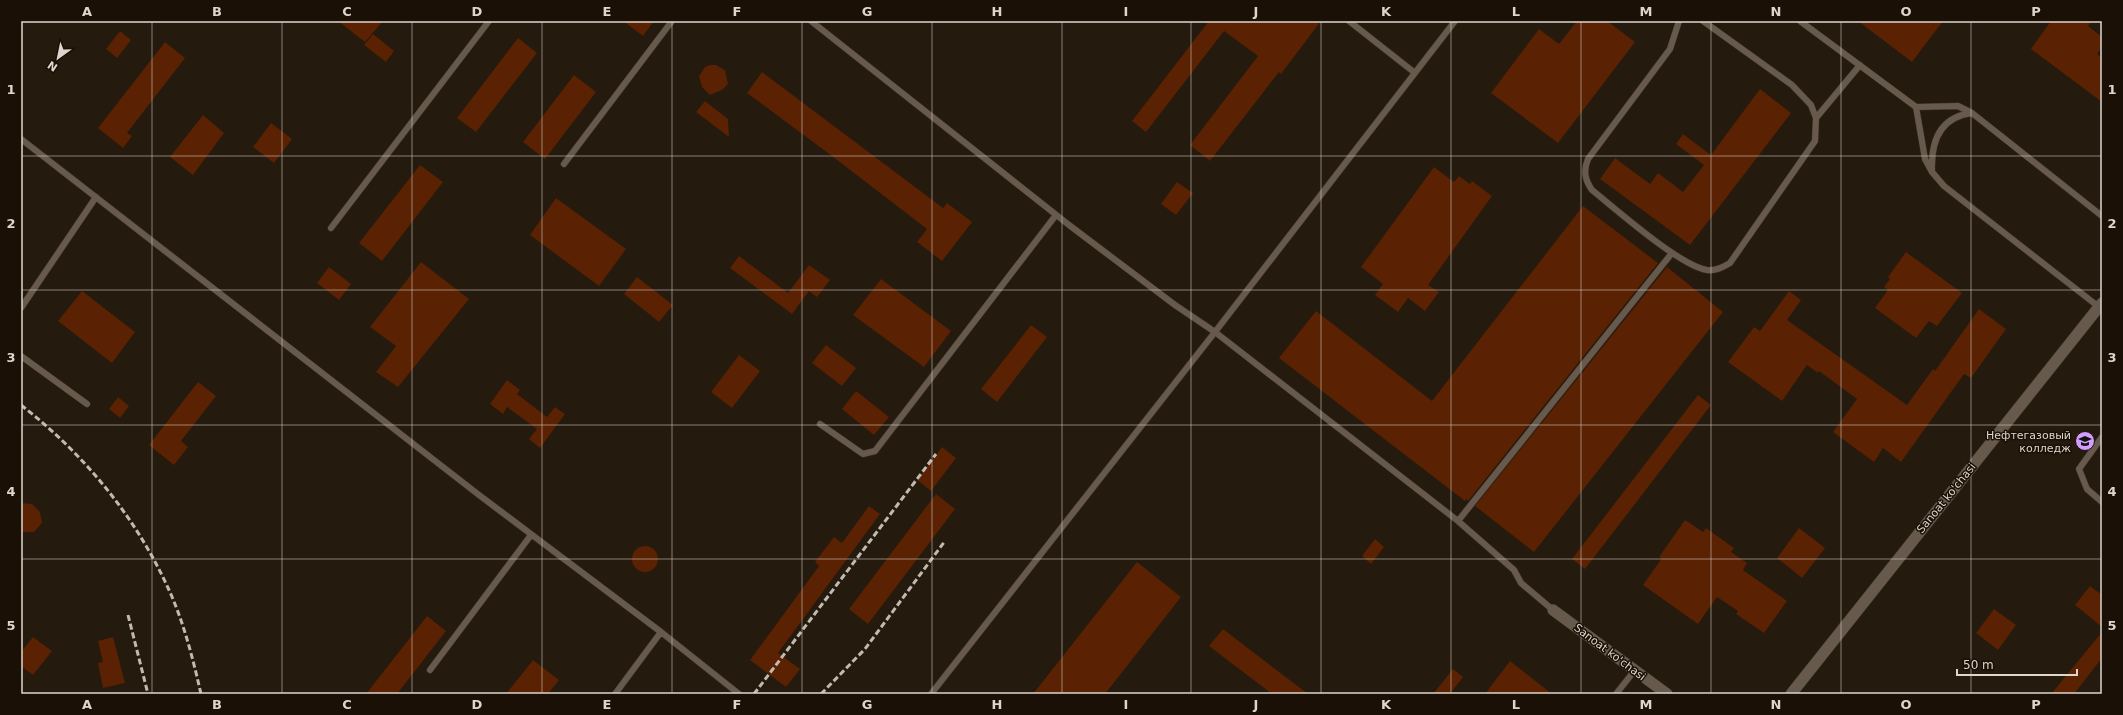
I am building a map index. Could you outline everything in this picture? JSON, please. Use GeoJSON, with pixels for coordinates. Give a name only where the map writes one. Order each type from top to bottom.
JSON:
{"type":"FeatureCollection","features":[{"type":"Feature","properties":{"kind":"street","name":"Sanoat ko'chasi"},"geometry":{"type":"LineString","coordinates":[[1791,694],[2100,305]]}},
{"type":"Feature","properties":{"kind":"street","name":"Sanoat ko'chasi"},"geometry":{"type":"LineString","coordinates":[[1553,610],[1667,694]]}},
{"type":"Feature","properties":{"kind":"lane"},"geometry":{"type":"LineString","coordinates":[[331,228],[489,21]]}},
{"type":"Feature","properties":{"kind":"lane"},"geometry":{"type":"LineString","coordinates":[[564,164],[672,21]]}},
{"type":"Feature","properties":{"kind":"lane"},"geometry":{"type":"LineString","coordinates":[[811,21],[1056,215],[1175,305],[1215,332],[1458,521],[1514,570],[1521,583],[1553,610]]}},
{"type":"Feature","properties":{"kind":"lane"},"geometry":{"type":"LineString","coordinates":[[1349,21],[1415,72]]}},
{"type":"Feature","properties":{"kind":"lane"},"geometry":{"type":"LineString","coordinates":[[931,694],[1215,332],[1455,21]]}},
{"type":"Feature","properties":{"kind":"lane"},"geometry":{"type":"LineString","coordinates":[[1679,21],[1670,49],[1588,159],[1584,167],[1586,181],[1592,190],[1683,261],[1709,270],[1720,269],[1730,263],[1816,142],[1816,118],[1811,105],[1792,85],[1703,21]]}},
{"type":"Feature","properties":{"kind":"lane"},"geometry":{"type":"LineString","coordinates":[[1800,21],[1916,107],[1958,106],[1972,112],[2102,216]]}},
{"type":"Feature","properties":{"kind":"lane"},"geometry":{"type":"LineString","coordinates":[[1816,118],[1860,65]]}},
{"type":"Feature","properties":{"kind":"lane"},"geometry":{"type":"LineString","coordinates":[[1916,107],[1925,159],[1932,172],[1944,186],[2100,305]]}},
{"type":"Feature","properties":{"kind":"lane"},"geometry":{"type":"LineString","coordinates":[[1932,172],[1931,154],[1936,137],[1948,122],[1961,114],[1972,112]]}},
{"type":"Feature","properties":{"kind":"lane"},"geometry":{"type":"LineString","coordinates":[[21,139],[531,535],[661,632],[739,694]]}},
{"type":"Feature","properties":{"kind":"lane"},"geometry":{"type":"LineString","coordinates":[[21,308],[96,197]]}},
{"type":"Feature","properties":{"kind":"lane"},"geometry":{"type":"LineString","coordinates":[[820,424],[863,454],[875,451],[1056,215]]}},
{"type":"Feature","properties":{"kind":"lane"},"geometry":{"type":"LineString","coordinates":[[1458,521],[1672,253]]}},
{"type":"Feature","properties":{"kind":"lane"},"geometry":{"type":"LineString","coordinates":[[21,356],[87,404]]}},
{"type":"Feature","properties":{"kind":"lane"},"geometry":{"type":"LineString","coordinates":[[2102,437],[2079,468],[2087,488],[2102,502]]}},
{"type":"Feature","properties":{"kind":"lane"},"geometry":{"type":"LineString","coordinates":[[430,670],[531,535]]}},
{"type":"Feature","properties":{"kind":"lane"},"geometry":{"type":"LineString","coordinates":[[615,694],[661,632]]}},
{"type":"Feature","properties":{"kind":"lane"},"geometry":{"type":"LineString","coordinates":[[1616,694],[1635,670]]}},
{"type":"Feature","properties":{"kind":"building"},"geometry":{"type":"Polygon","coordinates":[[[338,21],[383,21],[365,42],[338,21]]]}},
{"type":"Feature","properties":{"kind":"building"},"geometry":{"type":"Polygon","coordinates":[[[623,21],[654,21],[643,36],[623,21]]]}},
{"type":"Feature","properties":{"kind":"building"},"geometry":{"type":"Polygon","coordinates":[[[1209,21],[1321,21],[1281,74],[1279,72],[1210,161],[1190,145],[1258,56],[1224,31],[1146,132],[1132,121],[1209,21]]]}},
{"type":"Feature","properties":{"kind":"building"},"geometry":{"type":"Polygon","coordinates":[[[1577,21],[1607,21],[1635,42],[1558,143],[1491,93],[1539,29],[1559,44],[1577,21]]]}},
{"type":"Feature","properties":{"kind":"building"},"geometry":{"type":"Polygon","coordinates":[[[1858,21],[1943,21],[1912,62],[1858,21]]]}},
{"type":"Feature","properties":{"kind":"building"},"geometry":{"type":"Polygon","coordinates":[[[2051,21],[2092,21],[2088,26],[2102,37],[2102,47],[2097,54],[2102,58],[2102,102],[2031,49],[2051,21]]]}},
{"type":"Feature","properties":{"kind":"building"},"geometry":{"type":"Polygon","coordinates":[[[120,31],[131,40],[117,58],[106,49],[120,31]]]}},
{"type":"Feature","properties":{"kind":"building"},"geometry":{"type":"Polygon","coordinates":[[[373,34],[394,51],[386,62],[364,45],[373,34]]]}},
{"type":"Feature","properties":{"kind":"building"},"geometry":{"type":"Polygon","coordinates":[[[518,38],[537,53],[476,132],[457,118],[518,38]]]}},
{"type":"Feature","properties":{"kind":"building"},"geometry":{"type":"Polygon","coordinates":[[[165,42],[185,58],[127,133],[132,136],[123,148],[98,128],[165,42]]]}},
{"type":"Feature","properties":{"kind":"building"},"geometry":{"type":"Polygon","coordinates":[[[716,65],[725,70],[728,84],[722,90],[710,95],[702,87],[699,76],[705,67],[716,65]]]}},
{"type":"Feature","properties":{"kind":"building"},"geometry":{"type":"Polygon","coordinates":[[[762,72],[943,208],[947,203],[972,222],[942,261],[917,242],[927,229],[747,93],[762,72]]]}},
{"type":"Feature","properties":{"kind":"building"},"geometry":{"type":"Polygon","coordinates":[[[574,75],[596,92],[545,159],[523,142],[574,75]]]}},
{"type":"Feature","properties":{"kind":"building"},"geometry":{"type":"Polygon","coordinates":[[[1760,89],[1791,113],[1690,245],[1600,179],[1615,158],[1650,184],[1658,173],[1683,192],[1704,165],[1676,144],[1683,134],[1711,155],[1760,89]]]}},
{"type":"Feature","properties":{"kind":"building"},"geometry":{"type":"Polygon","coordinates":[[[705,101],[728,119],[729,137],[696,112],[705,101]]]}},
{"type":"Feature","properties":{"kind":"building"},"geometry":{"type":"Polygon","coordinates":[[[203,115],[224,133],[193,175],[170,157],[203,115]]]}},
{"type":"Feature","properties":{"kind":"building"},"geometry":{"type":"Polygon","coordinates":[[[271,123],[292,139],[274,163],[253,147],[271,123]]]}},
{"type":"Feature","properties":{"kind":"building"},"geometry":{"type":"Polygon","coordinates":[[[420,165],[443,182],[382,261],[359,243],[420,165]]]}},
{"type":"Feature","properties":{"kind":"building"},"geometry":{"type":"Polygon","coordinates":[[[1434,167],[1454,182],[1459,176],[1470,184],[1472,181],[1492,196],[1428,285],[1439,292],[1425,311],[1408,298],[1398,312],[1375,295],[1383,284],[1361,267],[1434,167]]]}},
{"type":"Feature","properties":{"kind":"building"},"geometry":{"type":"Polygon","coordinates":[[[1177,182],[1193,193],[1176,215],[1161,204],[1177,182]]]}},
{"type":"Feature","properties":{"kind":"building"},"geometry":{"type":"Polygon","coordinates":[[[556,198],[626,249],[599,286],[530,235],[556,198]]]}},
{"type":"Feature","properties":{"kind":"building"},"geometry":{"type":"Polygon","coordinates":[[[1583,206],[1658,263],[1468,501],[1466,499],[1465,501],[1279,358],[1316,311],[1432,401],[1583,206]]]}},
{"type":"Feature","properties":{"kind":"building"},"geometry":{"type":"Polygon","coordinates":[[[1906,252],[1962,293],[1937,326],[1929,321],[1916,338],[1875,308],[1888,290],[1884,287],[1890,279],[1888,277],[1906,252]]]}},
{"type":"Feature","properties":{"kind":"building"},"geometry":{"type":"Polygon","coordinates":[[[739,256],[788,293],[809,265],[830,280],[817,297],[809,291],[792,314],[730,268],[739,256]]]}},
{"type":"Feature","properties":{"kind":"building"},"geometry":{"type":"Polygon","coordinates":[[[421,262],[469,299],[398,387],[376,372],[396,346],[370,327],[421,262]]]}},
{"type":"Feature","properties":{"kind":"building"},"geometry":{"type":"Polygon","coordinates":[[[329,267],[351,284],[339,300],[317,283],[329,267]]]}},
{"type":"Feature","properties":{"kind":"building"},"geometry":{"type":"Polygon","coordinates":[[[1667,267],[1723,312],[1534,552],[1475,506],[1667,267]]]}},
{"type":"Feature","properties":{"kind":"building"},"geometry":{"type":"Polygon","coordinates":[[[637,277],[673,305],[659,322],[624,294],[637,277]]]}},
{"type":"Feature","properties":{"kind":"building"},"geometry":{"type":"Polygon","coordinates":[[[881,279],[951,331],[924,367],[853,315],[881,279]]]}},
{"type":"Feature","properties":{"kind":"building"},"geometry":{"type":"Polygon","coordinates":[[[82,291],[135,332],[112,363],[58,321],[82,291]]]}},
{"type":"Feature","properties":{"kind":"building"},"geometry":{"type":"Polygon","coordinates":[[[1789,291],[1801,300],[1787,320],[1907,405],[1933,369],[1935,371],[1979,309],[2006,329],[1971,378],[1964,374],[1901,462],[1883,448],[1874,462],[1833,432],[1857,399],[1819,371],[1818,373],[1807,365],[1782,401],[1728,362],[1754,327],[1760,331],[1789,291]]]}},
{"type":"Feature","properties":{"kind":"building"},"geometry":{"type":"Polygon","coordinates":[[[1031,325],[1047,337],[997,402],[981,389],[1031,325]]]}},
{"type":"Feature","properties":{"kind":"building"},"geometry":{"type":"Polygon","coordinates":[[[826,345],[856,368],[842,386],[812,363],[826,345]]]}},
{"type":"Feature","properties":{"kind":"building"},"geometry":{"type":"Polygon","coordinates":[[[739,355],[760,371],[732,408],[711,392],[739,355]]]}},
{"type":"Feature","properties":{"kind":"building"},"geometry":{"type":"Polygon","coordinates":[[[507,380],[520,390],[517,394],[547,417],[555,407],[565,414],[540,448],[529,439],[537,429],[507,407],[503,414],[490,404],[507,380]]]}},
{"type":"Feature","properties":{"kind":"building"},"geometry":{"type":"Polygon","coordinates":[[[198,382],[216,396],[181,441],[188,447],[174,465],[149,445],[198,382]]]}},
{"type":"Feature","properties":{"kind":"building"},"geometry":{"type":"Polygon","coordinates":[[[856,391],[889,417],[874,435],[842,409],[856,391]]]}},
{"type":"Feature","properties":{"kind":"building"},"geometry":{"type":"Polygon","coordinates":[[[1698,395],[1711,405],[1585,569],[1572,559],[1698,395]]]}},
{"type":"Feature","properties":{"kind":"building"},"geometry":{"type":"Polygon","coordinates":[[[118,397],[129,406],[120,418],[109,409],[118,397]]]}},
{"type":"Feature","properties":{"kind":"building"},"geometry":{"type":"Polygon","coordinates":[[[942,447],[956,458],[931,491],[917,480],[942,447]]]}},
{"type":"Feature","properties":{"kind":"building"},"geometry":{"type":"Polygon","coordinates":[[[936,494],[955,509],[868,624],[849,609],[936,494]]]}},
{"type":"Feature","properties":{"kind":"building"},"geometry":{"type":"Polygon","coordinates":[[[21,503],[32,504],[40,512],[42,523],[34,532],[21,532],[21,503]]]}},
{"type":"Feature","properties":{"kind":"building"},"geometry":{"type":"Polygon","coordinates":[[[869,506],[880,514],[778,653],[800,669],[786,687],[750,660],[819,566],[815,562],[834,537],[842,543],[869,506]]]}},
{"type":"Feature","properties":{"kind":"building"},"geometry":{"type":"Polygon","coordinates":[[[1685,520],[1703,532],[1706,528],[1734,548],[1731,552],[1747,563],[1743,570],[1787,601],[1764,633],[1736,614],[1738,611],[1717,597],[1698,624],[1643,585],[1662,558],[1659,557],[1685,520]]]}},
{"type":"Feature","properties":{"kind":"building"},"geometry":{"type":"Polygon","coordinates":[[[1799,528],[1825,548],[1802,578],[1777,558],[1799,528]]]}},
{"type":"Feature","properties":{"kind":"building"},"geometry":{"type":"Polygon","coordinates":[[[1375,539],[1384,547],[1371,564],[1362,556],[1375,539]]]}},
{"type":"Feature","properties":{"kind":"building"},"geometry":{"type":"Polygon","coordinates":[[[645,546],[654,550],[658,559],[654,568],[645,572],[636,568],[632,559],[636,550],[645,546]]]}},
{"type":"Feature","properties":{"kind":"building"},"geometry":{"type":"Polygon","coordinates":[[[1137,562],[1181,597],[1105,694],[1033,694],[1137,562]]]}},
{"type":"Feature","properties":{"kind":"building"},"geometry":{"type":"Polygon","coordinates":[[[2090,586],[2102,595],[2102,627],[2075,605],[2090,586]]]}},
{"type":"Feature","properties":{"kind":"building"},"geometry":{"type":"Polygon","coordinates":[[[1994,609],[2016,625],[1998,650],[1976,633],[1994,609]]]}},
{"type":"Feature","properties":{"kind":"building"},"geometry":{"type":"Polygon","coordinates":[[[427,616],[446,631],[397,694],[366,694],[427,616]]]}},
{"type":"Feature","properties":{"kind":"building"},"geometry":{"type":"Polygon","coordinates":[[[1223,629],[1308,694],[1272,694],[1209,646],[1223,629]]]}},
{"type":"Feature","properties":{"kind":"building"},"geometry":{"type":"Polygon","coordinates":[[[2102,632],[2102,658],[2074,694],[2051,694],[2102,632]]]}},
{"type":"Feature","properties":{"kind":"building"},"geometry":{"type":"Polygon","coordinates":[[[33,637],[52,651],[33,675],[21,666],[21,652],[33,637]]]}},
{"type":"Feature","properties":{"kind":"building"},"geometry":{"type":"Polygon","coordinates":[[[113,637],[125,683],[103,688],[98,663],[103,662],[98,641],[113,637]]]}},
{"type":"Feature","properties":{"kind":"building"},"geometry":{"type":"Polygon","coordinates":[[[533,660],[559,680],[548,694],[506,694],[533,660]]]}},
{"type":"Feature","properties":{"kind":"building"},"geometry":{"type":"Polygon","coordinates":[[[1510,661],[1552,694],[1485,694],[1510,661]]]}},
{"type":"Feature","properties":{"kind":"building"},"geometry":{"type":"Polygon","coordinates":[[[1453,669],[1463,677],[1450,694],[1433,694],[1453,669]]]}},
{"type":"Feature","properties":{"kind":"railway"},"geometry":{"type":"LineString","coordinates":[[21,405],[66,444],[87,466],[106,488],[141,537],[156,563],[179,615],[188,641],[201,694]]}},
{"type":"Feature","properties":{"kind":"railway"},"geometry":{"type":"LineString","coordinates":[[754,694],[936,454]]}},
{"type":"Feature","properties":{"kind":"railway"},"geometry":{"type":"LineString","coordinates":[[821,694],[865,649],[945,541]]}},
{"type":"Feature","properties":{"kind":"railway"},"geometry":{"type":"LineString","coordinates":[[128,615],[148,694]]}},
{"type":"Feature","properties":{"kind":"place","name":"Нефтегазовый колледж"},"geometry":{"type":"Point","coordinates":[2085,441]}}]}
